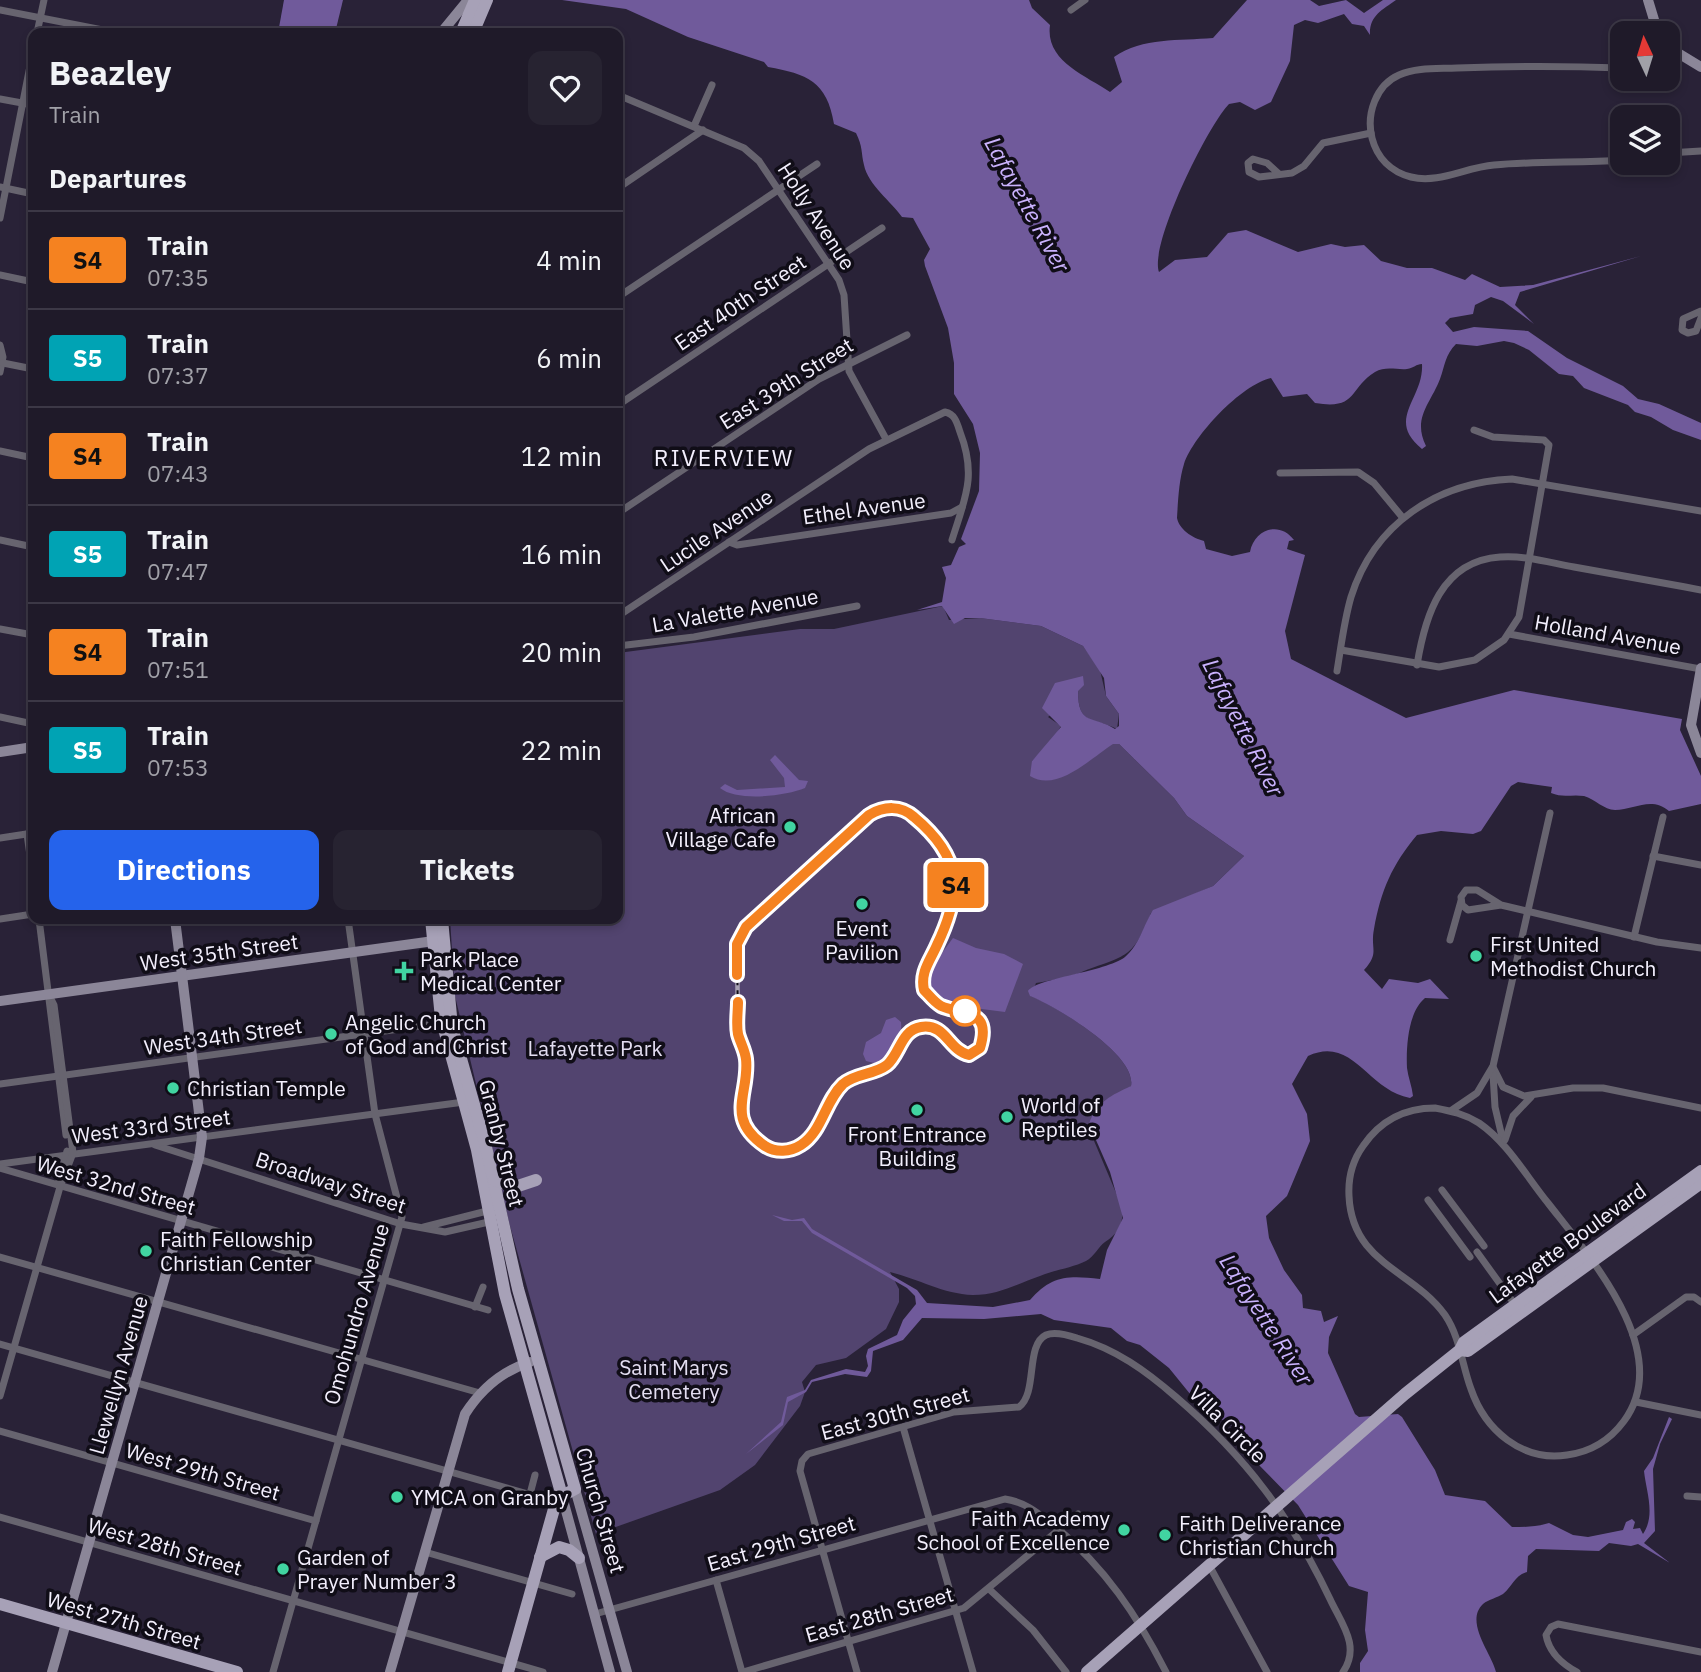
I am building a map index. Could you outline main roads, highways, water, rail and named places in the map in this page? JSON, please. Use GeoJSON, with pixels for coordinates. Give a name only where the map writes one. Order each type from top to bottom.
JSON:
{"type":"FeatureCollection","features":[{"type":"Feature","properties":{"kind":"main road"},"geometry":{"type":"LineString","coordinates":[[463,28],[475,0]]}},
{"type":"Feature","properties":{"kind":"main road"},"geometry":{"type":"LineString","coordinates":[[475,28],[487,0]]}},
{"type":"Feature","properties":{"kind":"main road","name":"Granby Street"},"geometry":{"type":"LineString","coordinates":[[433,924],[438,940],[447,1023],[495,1214],[537,1359]]}},
{"type":"Feature","properties":{"kind":"main road","name":"Granby Street"},"geometry":{"type":"LineString","coordinates":[[438,940],[441,924]]}},
{"type":"Feature","properties":{"kind":"main road","name":"Granby Street"},"geometry":{"type":"LineString","coordinates":[[468,1101],[494,1180],[495,1214],[505,1294],[523,1364]]}},
{"type":"Feature","properties":{"kind":"main road","name":"Lafayette Boulevard"},"geometry":{"type":"LineString","coordinates":[[1590,1257],[1701,1171]]}},
{"type":"Feature","properties":{"kind":"main road"},"geometry":{"type":"LineString","coordinates":[[494,1180],[514,1186],[536,1180]]}},
{"type":"Feature","properties":{"kind":"main road","name":"Lafayette Boulevard"},"geometry":{"type":"LineString","coordinates":[[1087,1672],[1405,1394],[1460,1350],[1464,1342],[1517,1309],[1701,1183]]}},
{"type":"Feature","properties":{"kind":"main road","name":"Church Street"},"geometry":{"type":"LineString","coordinates":[[523,1364],[562,1496],[575,1489],[537,1359]]}},
{"type":"Feature","properties":{"kind":"main road"},"geometry":{"type":"LineString","coordinates":[[509,1667],[554,1509],[562,1496]]}},
{"type":"Feature","properties":{"kind":"main road"},"geometry":{"type":"LineString","coordinates":[[540,1557],[559,1547],[569,1550],[579,1559]]}},
{"type":"Feature","properties":{"kind":"main road","name":"West 27th Street"},"geometry":{"type":"LineString","coordinates":[[0,1604],[237,1672]]}},
{"type":"Feature","properties":{"kind":"water"},"geometry":{"type":"Polygon","coordinates":[[[284,0],[343,0],[336,28],[279,28],[284,0]]]}},
{"type":"Feature","properties":{"kind":"water","name":"Lafayette River"},"geometry":{"type":"Polygon","coordinates":[[[562,0],[1029,0],[1032,8],[1050,25],[1050,38],[1060,58],[1110,92],[1122,82],[1114,57],[1149,43],[1213,38],[1247,0],[1310,0],[1319,6],[1346,0],[1364,13],[1383,0],[1396,0],[1374,18],[1370,35],[1364,26],[1352,24],[1344,14],[1318,23],[1305,20],[1294,25],[1290,61],[1271,102],[1255,110],[1240,102],[1229,104],[1208,135],[1171,213],[1158,258],[1159,272],[1175,260],[1207,257],[1228,233],[1246,230],[1298,252],[1331,244],[1345,247],[1364,245],[1381,261],[1407,268],[1432,268],[1465,280],[1472,274],[1500,287],[1533,285],[1641,256],[1520,292],[1515,305],[1534,324],[1503,301],[1491,297],[1475,305],[1473,314],[1450,318],[1445,323],[1453,332],[1474,327],[1528,331],[1567,358],[1623,386],[1638,399],[1659,404],[1701,423],[1701,440],[1635,412],[1628,405],[1584,388],[1573,376],[1559,374],[1529,350],[1514,343],[1504,341],[1477,346],[1456,344],[1447,356],[1440,379],[1424,411],[1421,427],[1426,446],[1422,449],[1411,438],[1406,418],[1418,388],[1422,364],[1407,369],[1379,370],[1366,378],[1346,401],[1339,404],[1315,403],[1307,394],[1283,397],[1271,378],[1246,390],[1208,426],[1189,452],[1181,477],[1177,518],[1187,533],[1204,541],[1206,549],[1232,556],[1250,552],[1256,538],[1268,530],[1281,530],[1288,534],[1294,540],[1289,541],[1287,549],[1305,555],[1285,631],[1291,659],[1406,718],[1514,690],[1682,719],[1680,730],[1701,776],[1701,804],[1669,811],[1649,804],[1611,810],[1584,796],[1564,796],[1551,793],[1552,787],[1518,782],[1511,786],[1481,831],[1473,834],[1441,831],[1417,835],[1394,868],[1384,890],[1374,929],[1372,959],[1364,970],[1382,989],[1389,979],[1418,983],[1430,979],[1449,999],[1425,998],[1415,1012],[1408,1040],[1407,1060],[1413,1096],[1410,1098],[1395,1093],[1349,1058],[1337,1053],[1324,1051],[1308,1056],[1292,1084],[1307,1114],[1310,1141],[1287,1196],[1266,1216],[1269,1238],[1284,1270],[1302,1295],[1303,1308],[1321,1311],[1324,1322],[1338,1316],[1329,1337],[1328,1353],[1355,1414],[1359,1417],[1398,1414],[1402,1417],[1435,1470],[1445,1495],[1485,1501],[1512,1527],[1549,1523],[1573,1535],[1588,1537],[1623,1530],[1626,1522],[1632,1519],[1635,1522],[1633,1529],[1640,1528],[1643,1534],[1650,1511],[1644,1471],[1653,1458],[1669,1417],[1672,1419],[1660,1444],[1653,1469],[1655,1531],[1644,1543],[1670,1563],[1638,1544],[1631,1546],[1609,1543],[1599,1551],[1536,1549],[1528,1556],[1527,1572],[1519,1576],[1503,1594],[1483,1604],[1478,1611],[1478,1629],[1496,1672],[1360,1672],[1360,1663],[1368,1651],[1365,1630],[1368,1592],[1349,1586],[1298,1505],[1257,1463],[1243,1433],[1199,1405],[1169,1368],[1140,1345],[1127,1341],[1111,1328],[1054,1320],[1041,1314],[984,1319],[922,1318],[903,1340],[873,1351],[871,1371],[867,1377],[845,1374],[812,1382],[806,1392],[788,1402],[783,1425],[746,1454],[781,1422],[787,1397],[805,1390],[811,1380],[846,1369],[865,1372],[868,1366],[868,1349],[897,1335],[903,1320],[916,1304],[915,1296],[907,1288],[812,1233],[802,1221],[784,1221],[772,1215],[792,1220],[804,1218],[812,1229],[917,1290],[927,1303],[993,1307],[1030,1300],[1045,1286],[1060,1279],[1100,1279],[1107,1250],[1123,1218],[1110,1172],[1089,1124],[1100,1105],[1131,1086],[1129,1074],[1122,1060],[1109,1047],[1058,1010],[1030,996],[1028,991],[1044,982],[1103,967],[1125,957],[1138,941],[1153,910],[1213,886],[1244,856],[1187,816],[1174,798],[1119,744],[1113,744],[1062,777],[1040,780],[1030,776],[1032,761],[1061,727],[1042,708],[1055,683],[1083,676],[1084,685],[1078,691],[1084,715],[1115,729],[1119,726],[1119,714],[1106,696],[1104,678],[1083,646],[1041,626],[980,618],[965,618],[954,624],[942,606],[917,610],[942,602],[946,578],[942,567],[951,565],[959,547],[966,544],[961,539],[979,491],[980,453],[973,424],[954,394],[954,363],[948,328],[924,260],[930,249],[913,218],[902,217],[870,179],[856,133],[834,124],[826,98],[813,82],[804,77],[768,67],[764,62],[688,37],[626,9],[562,0]]]}},
{"type":"Feature","properties":{"kind":"water"},"geometry":{"type":"Polygon","coordinates":[[[775,755],[799,780],[808,781],[805,788],[774,795],[749,796],[720,788],[725,784],[737,790],[785,787],[784,778],[770,760],[775,755]]]}},
{"type":"Feature","properties":{"kind":"water"},"geometry":{"type":"Polygon","coordinates":[[[953,938],[976,948],[1004,954],[1023,964],[1005,1012],[943,1004],[934,995],[928,983],[928,972],[953,938]]]}},
{"type":"Feature","properties":{"kind":"water"},"geometry":{"type":"Polygon","coordinates":[[[895,1017],[901,1022],[901,1028],[899,1041],[892,1052],[878,1064],[866,1061],[863,1054],[866,1042],[881,1033],[886,1020],[895,1017]]]}},
{"type":"Feature","properties":{"kind":"railway"},"geometry":{"type":"LineString","coordinates":[[815,1128],[801,1145],[791,1150],[775,1150],[755,1137],[747,1125],[740,1096],[747,1066],[738,1029],[737,944],[752,921],[869,815],[886,809],[904,810],[942,846],[953,876],[951,908],[925,972],[924,990],[938,1005],[967,1013],[979,1020],[983,1035],[980,1048],[969,1054],[956,1049],[939,1029],[924,1026],[913,1029],[886,1066],[843,1084],[823,1115]]}},
{"type":"Feature","properties":{"kind":"train","name":"S4"},"geometry":{"type":"LineString","coordinates":[[737,975],[737,944],[739,937],[752,921],[869,815],[884,808],[899,809],[915,817],[943,848],[952,862],[956,876],[952,904],[938,944],[924,970],[924,990],[942,1006],[975,1015],[983,1030],[983,1037],[980,1048],[969,1055],[956,1049],[939,1029],[924,1026],[913,1029],[906,1035],[886,1066],[850,1079],[837,1091],[807,1140],[791,1150],[775,1150],[755,1137],[742,1114],[740,1096],[747,1066],[746,1055],[738,1035],[738,1002]]}},
{"type":"Feature","properties":{"kind":"place","name":"African Village Cafe"},"geometry":{"type":"Point","coordinates":[790,827]}},
{"type":"Feature","properties":{"kind":"place","name":"Event Pavilion"},"geometry":{"type":"Point","coordinates":[862,904]}},
{"type":"Feature","properties":{"kind":"place","name":"First United Methodist Church"},"geometry":{"type":"Point","coordinates":[1476,956]}},
{"type":"Feature","properties":{"kind":"place","name":"Park Place Medical Center"},"geometry":{"type":"Point","coordinates":[404,971]}},
{"type":"Feature","properties":{"kind":"place","name":"Angelic Church of God and Christ"},"geometry":{"type":"Point","coordinates":[331,1034]}},
{"type":"Feature","properties":{"kind":"place","name":"Christian Temple"},"geometry":{"type":"Point","coordinates":[173,1088]}},
{"type":"Feature","properties":{"kind":"place","name":"Front Entrance Building"},"geometry":{"type":"Point","coordinates":[917,1110]}},
{"type":"Feature","properties":{"kind":"place","name":"World of Reptiles"},"geometry":{"type":"Point","coordinates":[1007,1117]}},
{"type":"Feature","properties":{"kind":"place","name":"Faith Fellowship Christian Center"},"geometry":{"type":"Point","coordinates":[146,1251]}},
{"type":"Feature","properties":{"kind":"place","name":"YMCA on Granby"},"geometry":{"type":"Point","coordinates":[397,1497]}},
{"type":"Feature","properties":{"kind":"place","name":"Faith Academy School of Excellence"},"geometry":{"type":"Point","coordinates":[1124,1530]}},
{"type":"Feature","properties":{"kind":"place","name":"Faith Deliverance Christian Church"},"geometry":{"type":"Point","coordinates":[1165,1535]}},
{"type":"Feature","properties":{"kind":"place","name":"Garden of Prayer Number 3"},"geometry":{"type":"Point","coordinates":[283,1569]}},
{"type":"Feature","properties":{"kind":"district","name":"RIVERVIEW"},"geometry":{"type":"Point","coordinates":[724,457]}},
{"type":"Feature","properties":{"kind":"park label","name":"Lafayette Park"},"geometry":{"type":"Point","coordinates":[595,1048]}},
{"type":"Feature","properties":{"kind":"park label","name":"Saint Marys Cemetery"},"geometry":{"type":"Point","coordinates":[674,1379]}}]}
